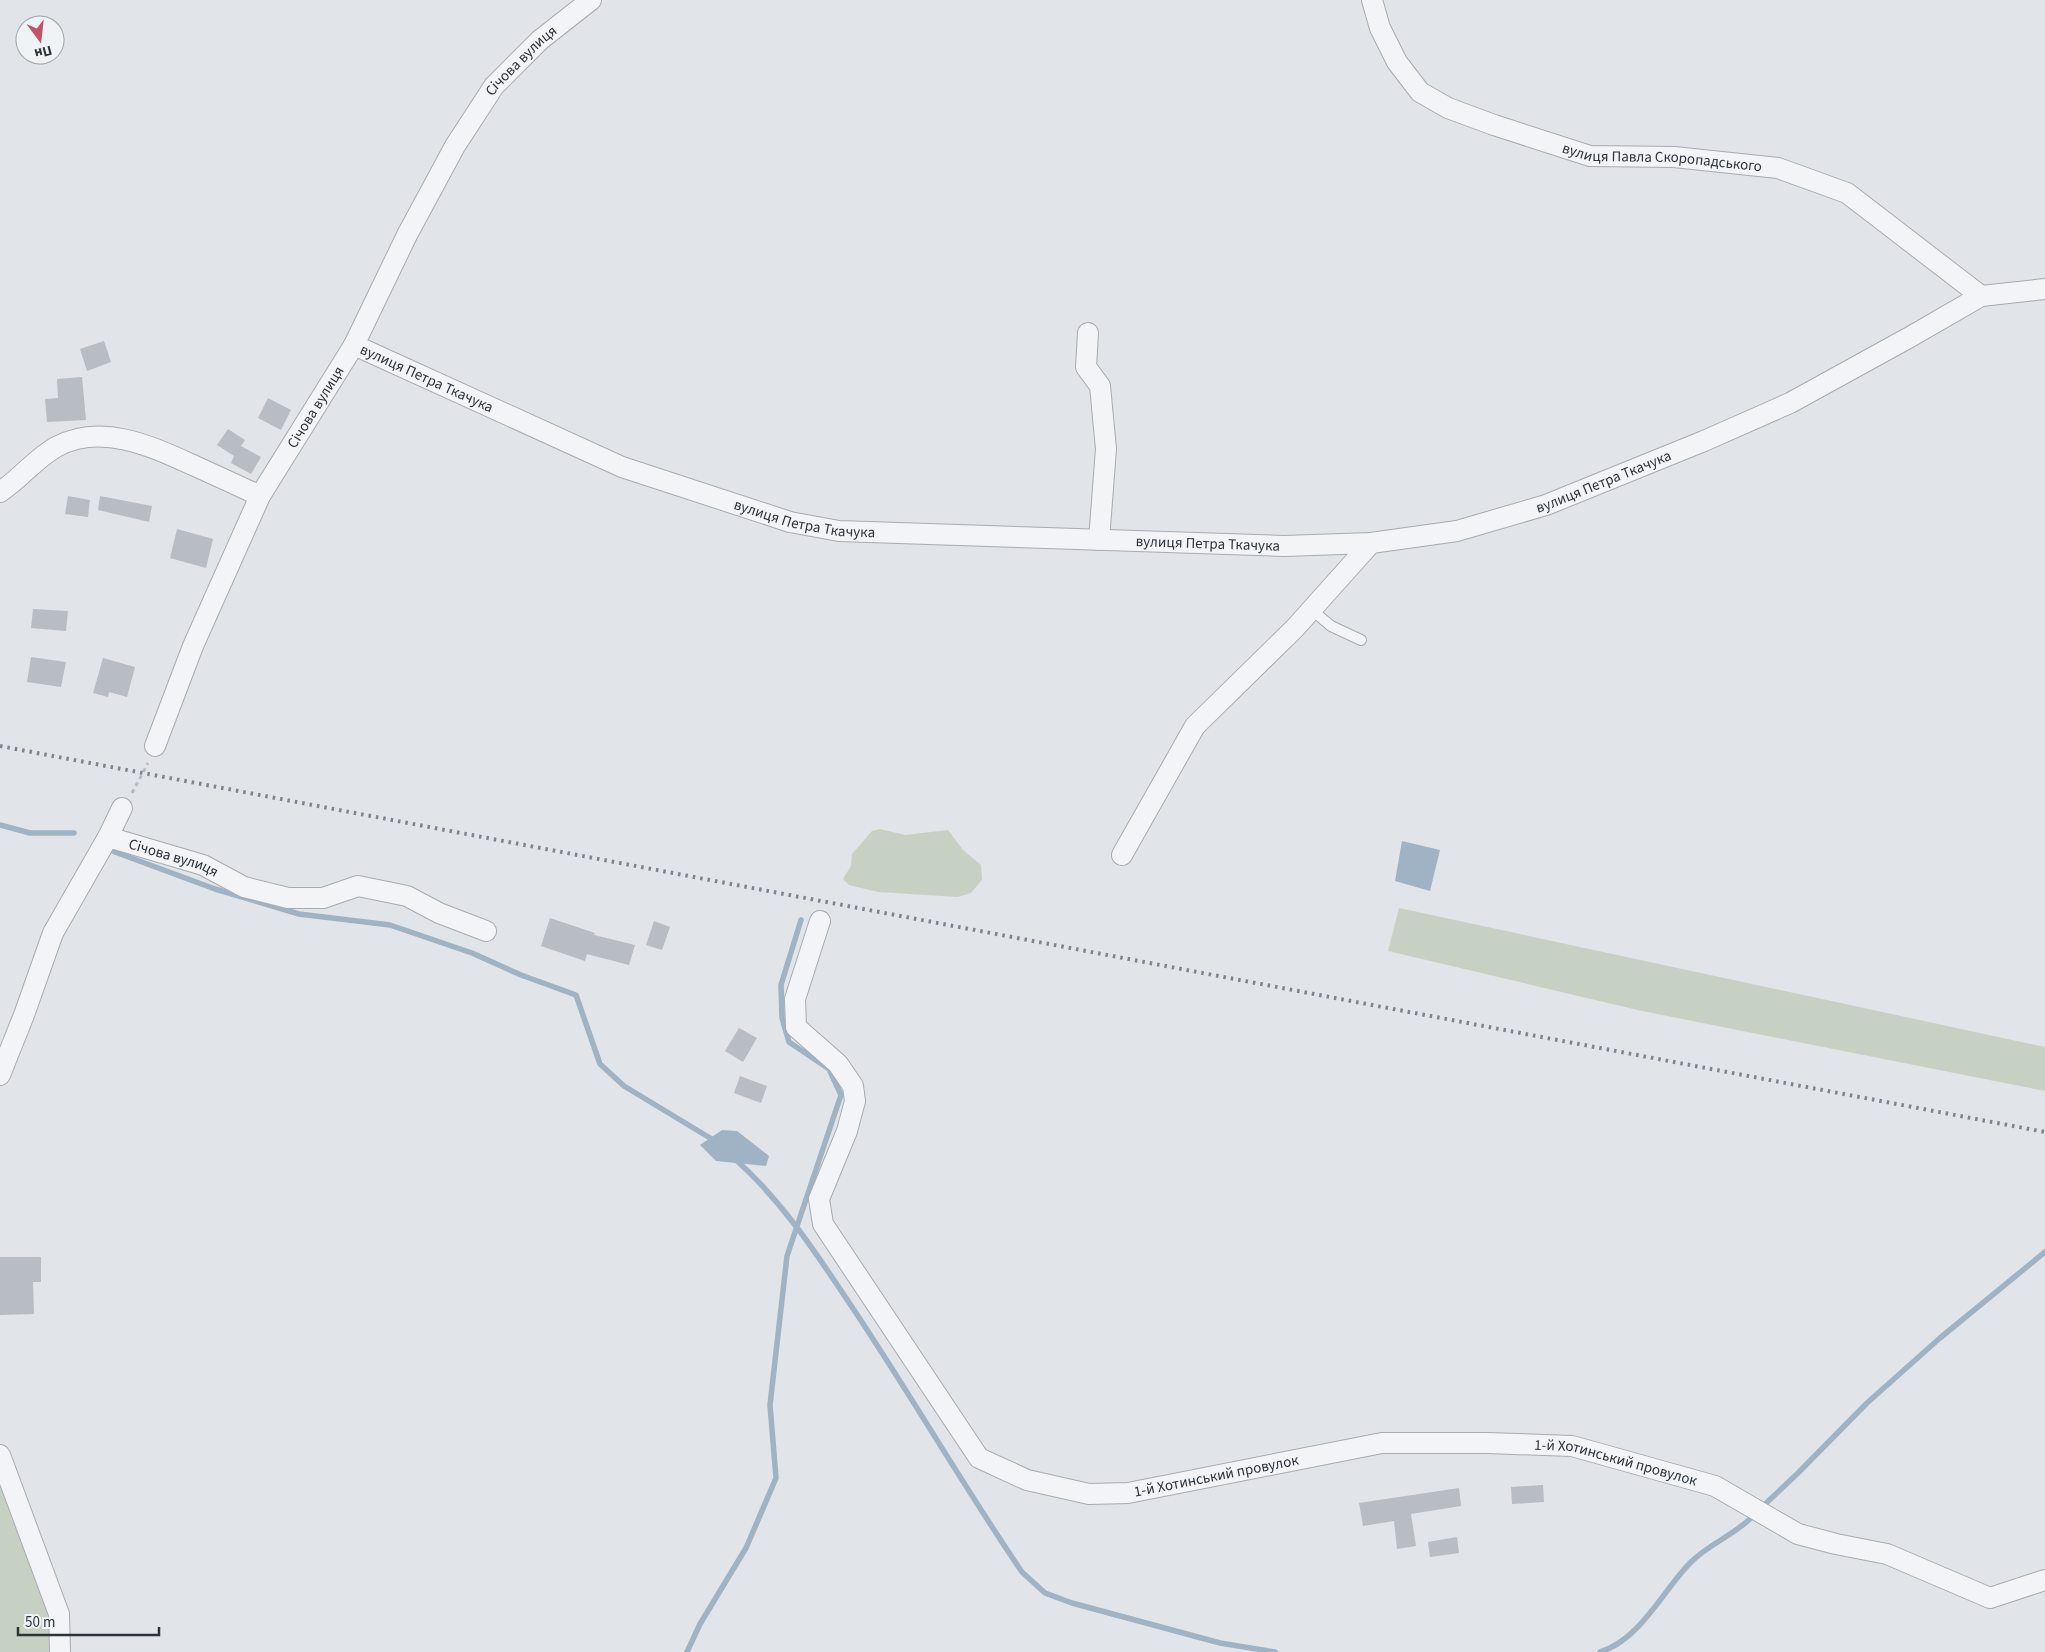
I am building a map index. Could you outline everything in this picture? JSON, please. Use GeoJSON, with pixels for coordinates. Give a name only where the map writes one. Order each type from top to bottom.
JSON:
{"type":"FeatureCollection","features":[{"type":"Feature","properties":{"kind":"street","name":"Січова вулиця"},"geometry":{"type":"LineString","coordinates":[[155,746],[193,646],[260,496],[354,345],[407,235],[455,146],[494,86],[540,40],[591,0]]}},
{"type":"Feature","properties":{"kind":"street","name":"вулиця Павла Скоропадського"},"geometry":{"type":"LineString","coordinates":[[1372,0],[1380,28],[1397,62],[1420,92],[1448,108],[1590,156],[1674,157],[1778,168],[1847,193],[1981,296]]}},
{"type":"Feature","properties":{"kind":"street","name":"вулиця Петра Ткачука"},"geometry":{"type":"LineString","coordinates":[[354,345],[622,467],[790,522],[839,531],[1284,546],[1371,543],[1457,531],[1546,505],[1704,441],[1790,403],[1981,296],[2045,289]]}},
{"type":"Feature","properties":{"kind":"street"},"geometry":{"type":"LineString","coordinates":[[1088,333],[1086,367],[1100,386],[1106,450],[1099,540]]}},
{"type":"Feature","properties":{"kind":"street"},"geometry":{"type":"LineString","coordinates":[[0,492],[44,455],[58,446],[72,441],[102,437],[117,438],[160,450],[260,496]]}},
{"type":"Feature","properties":{"kind":"street"},"geometry":{"type":"LineString","coordinates":[[1122,855],[1195,726],[1295,628],[1371,543]]}},
{"type":"Feature","properties":{"kind":"street"},"geometry":{"type":"LineString","coordinates":[[108,837],[122,808]]}},
{"type":"Feature","properties":{"kind":"street","name":"Січова вулиця"},"geometry":{"type":"LineString","coordinates":[[0,1075],[54,933],[108,837],[203,865],[244,887],[270,894],[288,898],[323,898],[358,886],[407,896],[439,913],[486,931]]}},
{"type":"Feature","properties":{"kind":"street","name":"1-й Хотинський провулок"},"geometry":{"type":"LineString","coordinates":[[820,921],[795,999],[796,1027],[838,1064],[853,1086],[855,1101],[847,1131],[819,1199],[823,1224],[979,1458],[1027,1480],[1088,1494],[1128,1493],[1382,1443],[1487,1443],[1572,1446],[1715,1486],[1798,1534],[1887,1554],[1990,1598],[2045,1580]]}},
{"type":"Feature","properties":{"kind":"street"},"geometry":{"type":"LineString","coordinates":[[0,1455],[59,1614],[60,1652]]}},
{"type":"Feature","properties":{"kind":"lane"},"geometry":{"type":"LineString","coordinates":[[1312,610],[1331,626],[1361,640]]}},
{"type":"Feature","properties":{"kind":"path"},"geometry":{"type":"LineString","coordinates":[[122,808],[144,773],[155,746]]}},
{"type":"Feature","properties":{"kind":"green space"},"geometry":{"type":"Polygon","coordinates":[[[880,829],[905,835],[948,830],[963,850],[981,865],[982,880],[971,893],[958,897],[878,892],[849,885],[843,879],[851,866],[852,854],[872,831],[880,829]]]}},
{"type":"Feature","properties":{"kind":"green space"},"geometry":{"type":"Polygon","coordinates":[[[1399,908],[2045,1047],[2045,1091],[1642,1011],[1388,951],[1399,908]]]}},
{"type":"Feature","properties":{"kind":"green space"},"geometry":{"type":"Polygon","coordinates":[[[0,1473],[53,1620],[54,1652],[0,1652],[0,1473]]]}},
{"type":"Feature","properties":{"kind":"water"},"geometry":{"type":"Polygon","coordinates":[[[1402,841],[1440,850],[1430,891],[1395,881],[1402,841]]]}},
{"type":"Feature","properties":{"kind":"water"},"geometry":{"type":"Polygon","coordinates":[[[722,1130],[737,1131],[769,1156],[766,1166],[716,1161],[700,1145],[722,1130]]]}},
{"type":"Feature","properties":{"kind":"building"},"geometry":{"type":"Polygon","coordinates":[[[104,341],[111,362],[87,371],[80,349],[104,341]]]}},
{"type":"Feature","properties":{"kind":"building"},"geometry":{"type":"Polygon","coordinates":[[[82,377],[86,420],[47,422],[45,399],[58,398],[57,379],[82,377]]]}},
{"type":"Feature","properties":{"kind":"building"},"geometry":{"type":"Polygon","coordinates":[[[268,398],[291,410],[281,430],[258,418],[268,398]]]}},
{"type":"Feature","properties":{"kind":"building"},"geometry":{"type":"Polygon","coordinates":[[[228,429],[245,440],[241,446],[261,457],[251,474],[231,463],[234,456],[217,445],[228,429]]]}},
{"type":"Feature","properties":{"kind":"building"},"geometry":{"type":"Polygon","coordinates":[[[68,496],[90,500],[88,517],[65,514],[68,496]]]}},
{"type":"Feature","properties":{"kind":"building"},"geometry":{"type":"Polygon","coordinates":[[[100,496],[152,506],[149,522],[98,510],[100,496]]]}},
{"type":"Feature","properties":{"kind":"building"},"geometry":{"type":"Polygon","coordinates":[[[177,529],[213,539],[206,568],[170,558],[177,529]]]}},
{"type":"Feature","properties":{"kind":"building"},"geometry":{"type":"Polygon","coordinates":[[[33,609],[68,611],[66,631],[31,628],[33,609]]]}},
{"type":"Feature","properties":{"kind":"building"},"geometry":{"type":"Polygon","coordinates":[[[31,657],[66,662],[61,687],[27,682],[31,657]]]}},
{"type":"Feature","properties":{"kind":"building"},"geometry":{"type":"Polygon","coordinates":[[[103,658],[135,667],[127,697],[109,692],[108,697],[93,693],[103,658]]]}},
{"type":"Feature","properties":{"kind":"building"},"geometry":{"type":"Polygon","coordinates":[[[550,918],[595,933],[594,935],[635,945],[629,965],[587,954],[585,961],[541,946],[550,918]]]}},
{"type":"Feature","properties":{"kind":"building"},"geometry":{"type":"Polygon","coordinates":[[[654,921],[670,927],[662,950],[646,945],[654,921]]]}},
{"type":"Feature","properties":{"kind":"building"},"geometry":{"type":"Polygon","coordinates":[[[739,1028],[757,1038],[743,1062],[725,1051],[739,1028]]]}},
{"type":"Feature","properties":{"kind":"building"},"geometry":{"type":"Polygon","coordinates":[[[740,1076],[767,1086],[761,1103],[734,1093],[740,1076]]]}},
{"type":"Feature","properties":{"kind":"building"},"geometry":{"type":"Polygon","coordinates":[[[0,1257],[41,1257],[41,1282],[33,1282],[34,1314],[0,1315],[0,1257]]]}},
{"type":"Feature","properties":{"kind":"building"},"geometry":{"type":"Polygon","coordinates":[[[1543,1485],[1544,1502],[1512,1504],[1511,1487],[1543,1485]]]}},
{"type":"Feature","properties":{"kind":"building"},"geometry":{"type":"Polygon","coordinates":[[[1459,1488],[1461,1506],[1411,1514],[1416,1546],[1397,1549],[1394,1521],[1363,1526],[1359,1503],[1459,1488]]]}},
{"type":"Feature","properties":{"kind":"building"},"geometry":{"type":"Polygon","coordinates":[[[1457,1537],[1459,1553],[1430,1557],[1428,1542],[1457,1537]]]}},
{"type":"Feature","properties":{"kind":"waterway"},"geometry":{"type":"LineString","coordinates":[[0,825],[30,833],[74,833]]}},
{"type":"Feature","properties":{"kind":"waterway"},"geometry":{"type":"LineString","coordinates":[[106,845],[115,852],[215,889],[299,914],[390,925],[472,953],[521,975],[576,995],[600,1064],[624,1086],[715,1141]]}},
{"type":"Feature","properties":{"kind":"waterway"},"geometry":{"type":"LineString","coordinates":[[687,1652],[700,1624],[746,1548],[776,1478],[770,1405],[787,1256],[841,1095],[829,1069],[789,1042],[782,1018],[781,985],[801,920]]}},
{"type":"Feature","properties":{"kind":"waterway"},"geometry":{"type":"LineString","coordinates":[[735,1159],[782,1208],[809,1244],[870,1335],[1022,1572],[1045,1593],[1072,1603],[1220,1643],[1275,1652]]}},
{"type":"Feature","properties":{"kind":"waterway"},"geometry":{"type":"LineString","coordinates":[[1761,1508],[1867,1403],[1940,1338],[2045,1252]]}},
{"type":"Feature","properties":{"kind":"waterway"},"geometry":{"type":"LineString","coordinates":[[1600,1652],[1614,1646],[1639,1626],[1681,1573],[1698,1555],[1740,1527],[1755,1514]]}},
{"type":"Feature","properties":{"kind":"railway"},"geometry":{"type":"LineString","coordinates":[[0,746],[2045,1132]]}}]}
